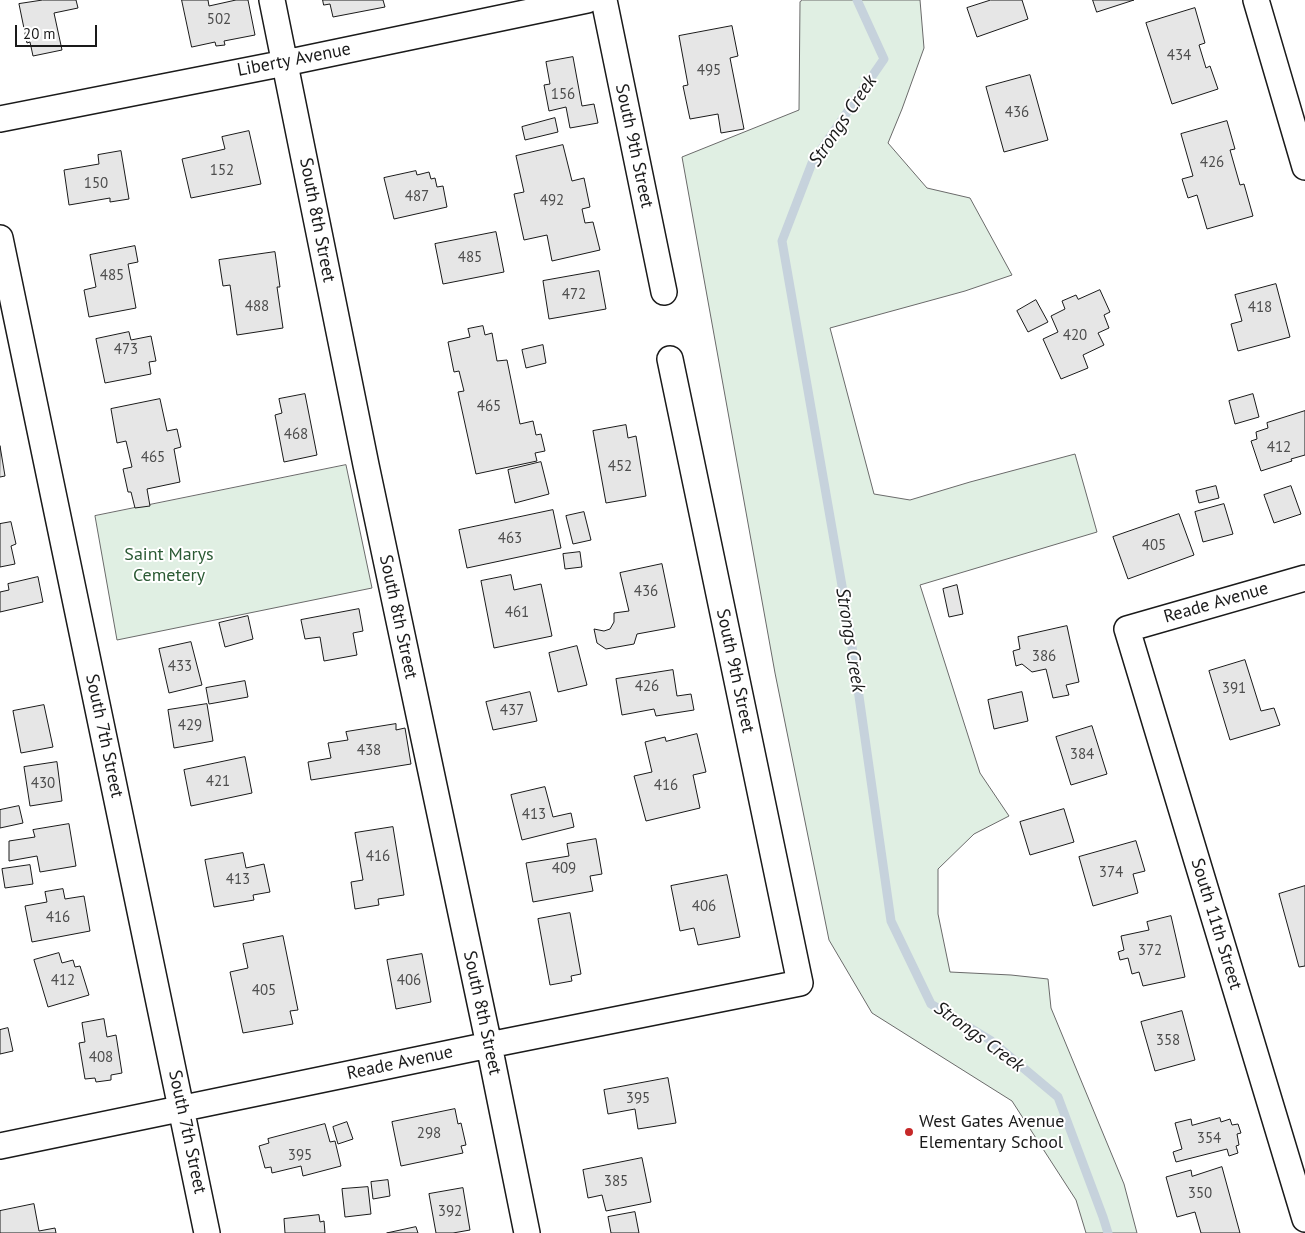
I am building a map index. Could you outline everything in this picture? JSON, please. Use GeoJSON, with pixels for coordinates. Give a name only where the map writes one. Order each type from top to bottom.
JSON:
{"type":"FeatureCollection","features":[{"type":"Feature","properties":{"kind":"street","name":"South 8th Street"},"geometry":{"type":"LineString","coordinates":[[272,0],[366,465],[527,1233]]}},
{"type":"Feature","properties":{"kind":"street","name":"Liberty Avenue"},"geometry":{"type":"LineString","coordinates":[[0,119],[587,0]]}},
{"type":"Feature","properties":{"kind":"street","name":"South 9th Street"},"geometry":{"type":"LineString","coordinates":[[604,0],[664,292]]}},
{"type":"Feature","properties":{"kind":"street"},"geometry":{"type":"LineString","coordinates":[[1256,0],[1305,167]]}},
{"type":"Feature","properties":{"kind":"street","name":"South 7th Street"},"geometry":{"type":"LineString","coordinates":[[0,238],[207,1233]]}},
{"type":"Feature","properties":{"kind":"street","name":"South 9th Street"},"geometry":{"type":"LineString","coordinates":[[670,359],[800,983]]}},
{"type":"Feature","properties":{"kind":"street","name":"Reade Avenue"},"geometry":{"type":"LineString","coordinates":[[1126,629],[1305,578]]}},
{"type":"Feature","properties":{"kind":"street","name":"South 11th Street"},"geometry":{"type":"LineString","coordinates":[[1126,629],[1305,1219]]}},
{"type":"Feature","properties":{"kind":"street","name":"Reade Avenue"},"geometry":{"type":"LineString","coordinates":[[0,1146],[800,983]]}},
{"type":"Feature","properties":{"kind":"green space"},"geometry":{"type":"Polygon","coordinates":[[[803,0],[920,0],[924,48],[888,143],[927,188],[970,198],[1012,275],[965,291],[830,328],[874,494],[910,500],[1075,454],[1097,532],[920,585],[980,773],[1009,816],[974,834],[938,869],[938,914],[950,972],[1048,979],[1051,1008],[1124,1184],[1137,1233],[1086,1233],[1076,1200],[1012,1101],[872,1013],[829,940],[775,673],[682,157],[799,110],[800,2],[803,0]]]}},
{"type":"Feature","properties":{"kind":"green space","name":"Saint Marys Cemetery"},"geometry":{"type":"Polygon","coordinates":[[[346,465],[372,588],[117,640],[95,516],[346,465]]]}},
{"type":"Feature","properties":{"kind":"building"},"geometry":{"type":"Polygon","coordinates":[[[43,0],[76,0],[78,8],[54,13],[62,50],[33,56],[30,42],[27,43],[19,4],[43,0]]]}},
{"type":"Feature","properties":{"kind":"building"},"geometry":{"type":"Polygon","coordinates":[[[182,0],[208,0],[209,6],[236,0],[248,0],[255,35],[224,41],[225,45],[216,46],[215,42],[192,47],[182,0]]]}},
{"type":"Feature","properties":{"kind":"building"},"geometry":{"type":"Polygon","coordinates":[[[323,0],[383,0],[385,7],[333,17],[330,4],[324,5],[323,0]]]}},
{"type":"Feature","properties":{"kind":"building"},"geometry":{"type":"Polygon","coordinates":[[[991,0],[1022,0],[1028,19],[977,37],[967,8],[991,0]]]}},
{"type":"Feature","properties":{"kind":"building"},"geometry":{"type":"Polygon","coordinates":[[[1093,0],[1134,0],[1097,12],[1093,0]]]}},
{"type":"Feature","properties":{"kind":"building"},"geometry":{"type":"Polygon","coordinates":[[[1195,8],[1205,43],[1199,45],[1206,68],[1210,66],[1218,89],[1172,104],[1146,23],[1195,8]]]}},
{"type":"Feature","properties":{"kind":"building"},"geometry":{"type":"Polygon","coordinates":[[[732,26],[738,56],[730,58],[744,129],[721,133],[718,114],[690,119],[683,86],[688,85],[679,36],[732,26]]]}},
{"type":"Feature","properties":{"kind":"building"},"geometry":{"type":"Polygon","coordinates":[[[573,57],[582,106],[594,104],[598,123],[570,128],[566,107],[549,111],[544,85],[550,84],[546,62],[573,57]]]}},
{"type":"Feature","properties":{"kind":"building"},"geometry":{"type":"Polygon","coordinates":[[[1030,75],[1048,140],[1004,152],[986,87],[1030,75]]]}},
{"type":"Feature","properties":{"kind":"building"},"geometry":{"type":"Polygon","coordinates":[[[555,118],[558,132],[525,140],[522,127],[555,118]]]}},
{"type":"Feature","properties":{"kind":"building"},"geometry":{"type":"Polygon","coordinates":[[[1227,121],[1235,149],[1230,150],[1240,185],[1244,184],[1253,216],[1207,229],[1197,195],[1188,198],[1182,179],[1193,176],[1181,134],[1227,121]]]}},
{"type":"Feature","properties":{"kind":"building"},"geometry":{"type":"Polygon","coordinates":[[[249,131],[261,184],[191,198],[182,159],[225,149],[222,137],[249,131]]]}},
{"type":"Feature","properties":{"kind":"building"},"geometry":{"type":"Polygon","coordinates":[[[563,145],[572,181],[584,178],[590,207],[582,209],[585,223],[593,222],[600,250],[552,261],[547,235],[524,240],[514,194],[524,192],[516,156],[563,145]]]}},
{"type":"Feature","properties":{"kind":"building"},"geometry":{"type":"Polygon","coordinates":[[[121,151],[129,199],[110,202],[110,198],[69,205],[64,170],[99,164],[98,155],[121,151]]]}},
{"type":"Feature","properties":{"kind":"building"},"geometry":{"type":"Polygon","coordinates":[[[416,171],[417,175],[429,172],[431,179],[435,178],[437,187],[443,186],[447,207],[394,219],[384,178],[416,171]]]}},
{"type":"Feature","properties":{"kind":"building"},"geometry":{"type":"Polygon","coordinates":[[[496,232],[504,272],[443,284],[435,244],[496,232]]]}},
{"type":"Feature","properties":{"kind":"building"},"geometry":{"type":"Polygon","coordinates":[[[135,246],[138,262],[128,264],[136,308],[89,317],[84,290],[96,287],[90,255],[135,246]]]}},
{"type":"Feature","properties":{"kind":"building"},"geometry":{"type":"Polygon","coordinates":[[[275,252],[280,287],[277,287],[283,328],[237,335],[230,285],[223,286],[219,260],[275,252]]]}},
{"type":"Feature","properties":{"kind":"building"},"geometry":{"type":"Polygon","coordinates":[[[599,271],[606,309],[549,319],[543,281],[599,271]]]}},
{"type":"Feature","properties":{"kind":"building"},"geometry":{"type":"Polygon","coordinates":[[[1276,284],[1290,337],[1238,351],[1231,324],[1242,321],[1235,295],[1276,284]]]}},
{"type":"Feature","properties":{"kind":"building"},"geometry":{"type":"Polygon","coordinates":[[[1100,290],[1110,312],[1104,315],[1109,328],[1098,333],[1104,345],[1083,355],[1088,368],[1061,379],[1043,339],[1058,332],[1051,316],[1065,309],[1062,301],[1076,295],[1078,299],[1100,290]]]}},
{"type":"Feature","properties":{"kind":"building"},"geometry":{"type":"Polygon","coordinates":[[[1036,300],[1048,322],[1028,332],[1017,311],[1036,300]]]}},
{"type":"Feature","properties":{"kind":"building"},"geometry":{"type":"Polygon","coordinates":[[[483,326],[485,335],[492,333],[497,361],[507,360],[520,424],[533,421],[536,435],[541,434],[545,451],[535,453],[537,461],[476,474],[458,392],[464,391],[459,371],[454,372],[448,342],[470,337],[468,329],[483,326]]]}},
{"type":"Feature","properties":{"kind":"building"},"geometry":{"type":"Polygon","coordinates":[[[129,332],[131,340],[151,336],[156,361],[149,362],[151,374],[105,383],[96,339],[129,332]]]}},
{"type":"Feature","properties":{"kind":"building"},"geometry":{"type":"Polygon","coordinates":[[[543,345],[546,363],[526,368],[522,350],[543,345]]]}},
{"type":"Feature","properties":{"kind":"building"},"geometry":{"type":"Polygon","coordinates":[[[305,394],[317,455],[284,462],[275,415],[282,413],[279,399],[305,394]]]}},
{"type":"Feature","properties":{"kind":"building"},"geometry":{"type":"Polygon","coordinates":[[[1253,394],[1259,417],[1235,424],[1229,401],[1253,394]]]}},
{"type":"Feature","properties":{"kind":"building"},"geometry":{"type":"Polygon","coordinates":[[[160,399],[167,431],[177,429],[181,447],[174,449],[180,482],[147,489],[150,506],[135,508],[131,492],[128,492],[123,469],[132,467],[126,441],[117,443],[111,409],[160,399]]]}},
{"type":"Feature","properties":{"kind":"building"},"geometry":{"type":"Polygon","coordinates":[[[1305,411],[1305,455],[1261,471],[1251,441],[1257,439],[1256,432],[1268,428],[1267,423],[1305,411]]]}},
{"type":"Feature","properties":{"kind":"building"},"geometry":{"type":"Polygon","coordinates":[[[626,425],[628,438],[636,436],[646,496],[606,503],[593,431],[626,425]]]}},
{"type":"Feature","properties":{"kind":"building"},"geometry":{"type":"Polygon","coordinates":[[[0,446],[5,476],[0,477],[0,446]]]}},
{"type":"Feature","properties":{"kind":"building"},"geometry":{"type":"Polygon","coordinates":[[[541,462],[549,494],[515,503],[508,470],[541,462]]]}},
{"type":"Feature","properties":{"kind":"building"},"geometry":{"type":"Polygon","coordinates":[[[1216,486],[1219,498],[1199,503],[1196,491],[1216,486]]]}},
{"type":"Feature","properties":{"kind":"building"},"geometry":{"type":"Polygon","coordinates":[[[1291,486],[1301,514],[1274,523],[1264,495],[1291,486]]]}},
{"type":"Feature","properties":{"kind":"building"},"geometry":{"type":"Polygon","coordinates":[[[1224,504],[1233,534],[1203,542],[1195,512],[1224,504]]]}},
{"type":"Feature","properties":{"kind":"building"},"geometry":{"type":"Polygon","coordinates":[[[553,510],[561,548],[467,568],[459,530],[553,510]]]}},
{"type":"Feature","properties":{"kind":"building"},"geometry":{"type":"Polygon","coordinates":[[[584,512],[591,540],[573,544],[566,516],[584,512]]]}},
{"type":"Feature","properties":{"kind":"building"},"geometry":{"type":"Polygon","coordinates":[[[1179,514],[1194,555],[1128,579],[1113,537],[1179,514]]]}},
{"type":"Feature","properties":{"kind":"building"},"geometry":{"type":"Polygon","coordinates":[[[11,522],[16,544],[11,546],[15,564],[0,567],[0,524],[11,522]]]}},
{"type":"Feature","properties":{"kind":"building"},"geometry":{"type":"Polygon","coordinates":[[[580,552],[582,567],[565,569],[563,554],[580,552]]]}},
{"type":"Feature","properties":{"kind":"building"},"geometry":{"type":"Polygon","coordinates":[[[662,564],[675,627],[637,634],[634,644],[606,649],[597,643],[594,629],[604,631],[610,629],[614,622],[614,613],[629,611],[620,573],[662,564]]]}},
{"type":"Feature","properties":{"kind":"building"},"geometry":{"type":"Polygon","coordinates":[[[511,575],[514,590],[541,584],[552,636],[494,648],[481,581],[511,575]]]}},
{"type":"Feature","properties":{"kind":"building"},"geometry":{"type":"Polygon","coordinates":[[[38,577],[43,602],[0,612],[0,592],[9,590],[8,584],[38,577]]]}},
{"type":"Feature","properties":{"kind":"building"},"geometry":{"type":"Polygon","coordinates":[[[957,585],[963,614],[949,617],[943,589],[957,585]]]}},
{"type":"Feature","properties":{"kind":"building"},"geometry":{"type":"Polygon","coordinates":[[[359,609],[363,631],[353,633],[357,655],[324,661],[320,637],[305,639],[301,620],[359,609]]]}},
{"type":"Feature","properties":{"kind":"building"},"geometry":{"type":"Polygon","coordinates":[[[248,616],[253,639],[225,647],[219,623],[248,616]]]}},
{"type":"Feature","properties":{"kind":"building"},"geometry":{"type":"Polygon","coordinates":[[[1067,626],[1079,682],[1066,685],[1069,695],[1053,698],[1046,669],[1032,672],[1022,664],[1016,666],[1013,651],[1020,649],[1018,637],[1067,626]]]}},
{"type":"Feature","properties":{"kind":"building"},"geometry":{"type":"Polygon","coordinates":[[[191,642],[202,685],[169,693],[159,649],[191,642]]]}},
{"type":"Feature","properties":{"kind":"building"},"geometry":{"type":"Polygon","coordinates":[[[577,646],[587,685],[558,692],[549,653],[577,646]]]}},
{"type":"Feature","properties":{"kind":"building"},"geometry":{"type":"Polygon","coordinates":[[[1245,660],[1261,711],[1274,708],[1280,725],[1230,740],[1209,671],[1245,660]]]}},
{"type":"Feature","properties":{"kind":"building"},"geometry":{"type":"Polygon","coordinates":[[[673,670],[677,696],[691,694],[694,710],[656,716],[654,709],[622,715],[616,679],[673,670]]]}},
{"type":"Feature","properties":{"kind":"building"},"geometry":{"type":"Polygon","coordinates":[[[245,681],[248,697],[209,704],[206,688],[245,681]]]}},
{"type":"Feature","properties":{"kind":"building"},"geometry":{"type":"Polygon","coordinates":[[[530,692],[537,721],[493,730],[486,702],[530,692]]]}},
{"type":"Feature","properties":{"kind":"building"},"geometry":{"type":"Polygon","coordinates":[[[1022,692],[1028,721],[994,729],[988,700],[1022,692]]]}},
{"type":"Feature","properties":{"kind":"building"},"geometry":{"type":"Polygon","coordinates":[[[207,704],[213,741],[174,748],[168,710],[207,704]]]}},
{"type":"Feature","properties":{"kind":"building"},"geometry":{"type":"Polygon","coordinates":[[[44,705],[53,747],[21,753],[13,711],[44,705]]]}},
{"type":"Feature","properties":{"kind":"building"},"geometry":{"type":"Polygon","coordinates":[[[396,724],[396,730],[405,728],[411,764],[311,780],[308,762],[331,758],[328,743],[348,740],[346,732],[396,724]]]}},
{"type":"Feature","properties":{"kind":"building"},"geometry":{"type":"Polygon","coordinates":[[[1092,726],[1107,774],[1071,785],[1056,737],[1092,726]]]}},
{"type":"Feature","properties":{"kind":"building"},"geometry":{"type":"Polygon","coordinates":[[[697,734],[706,772],[693,775],[700,808],[646,821],[634,776],[652,772],[645,742],[665,737],[666,741],[697,734]]]}},
{"type":"Feature","properties":{"kind":"building"},"geometry":{"type":"Polygon","coordinates":[[[245,757],[252,793],[191,806],[184,770],[245,757]]]}},
{"type":"Feature","properties":{"kind":"building"},"geometry":{"type":"Polygon","coordinates":[[[57,762],[62,801],[30,806],[24,767],[57,762]]]}},
{"type":"Feature","properties":{"kind":"building"},"geometry":{"type":"Polygon","coordinates":[[[545,787],[553,817],[571,813],[574,827],[522,840],[511,795],[545,787]]]}},
{"type":"Feature","properties":{"kind":"building"},"geometry":{"type":"Polygon","coordinates":[[[19,806],[23,823],[0,828],[0,810],[19,806]]]}},
{"type":"Feature","properties":{"kind":"building"},"geometry":{"type":"Polygon","coordinates":[[[1064,809],[1074,842],[1030,855],[1020,822],[1064,809]]]}},
{"type":"Feature","properties":{"kind":"building"},"geometry":{"type":"Polygon","coordinates":[[[69,824],[76,866],[40,872],[37,856],[9,861],[9,841],[35,837],[33,830],[69,824]]]}},
{"type":"Feature","properties":{"kind":"building"},"geometry":{"type":"Polygon","coordinates":[[[393,827],[404,895],[378,899],[379,905],[355,909],[351,882],[363,880],[355,833],[393,827]]]}},
{"type":"Feature","properties":{"kind":"building"},"geometry":{"type":"Polygon","coordinates":[[[596,839],[602,874],[590,876],[593,891],[533,902],[526,863],[569,856],[567,844],[596,839]]]}},
{"type":"Feature","properties":{"kind":"building"},"geometry":{"type":"Polygon","coordinates":[[[1136,841],[1145,871],[1133,874],[1138,893],[1093,906],[1079,857],[1136,841]]]}},
{"type":"Feature","properties":{"kind":"building"},"geometry":{"type":"Polygon","coordinates":[[[243,853],[246,868],[264,864],[270,892],[253,895],[254,900],[214,907],[205,860],[243,853]]]}},
{"type":"Feature","properties":{"kind":"building"},"geometry":{"type":"Polygon","coordinates":[[[30,865],[33,884],[5,888],[2,869],[30,865]]]}},
{"type":"Feature","properties":{"kind":"building"},"geometry":{"type":"Polygon","coordinates":[[[727,875],[740,937],[698,945],[694,928],[680,931],[671,886],[727,875]]]}},
{"type":"Feature","properties":{"kind":"building"},"geometry":{"type":"Polygon","coordinates":[[[1305,886],[1305,966],[1299,967],[1279,894],[1305,886]]]}},
{"type":"Feature","properties":{"kind":"building"},"geometry":{"type":"Polygon","coordinates":[[[63,889],[65,899],[84,896],[90,931],[32,942],[25,906],[47,902],[45,892],[63,889]]]}},
{"type":"Feature","properties":{"kind":"building"},"geometry":{"type":"Polygon","coordinates":[[[570,913],[581,974],[571,976],[572,981],[550,985],[538,919],[570,913]]]}},
{"type":"Feature","properties":{"kind":"building"},"geometry":{"type":"Polygon","coordinates":[[[1171,916],[1185,977],[1143,986],[1139,972],[1132,974],[1128,958],[1120,960],[1118,952],[1124,950],[1121,936],[1149,930],[1147,922],[1171,916]]]}},
{"type":"Feature","properties":{"kind":"building"},"geometry":{"type":"Polygon","coordinates":[[[283,936],[298,1010],[290,1011],[293,1024],[243,1033],[230,972],[248,968],[243,944],[283,936]]]}},
{"type":"Feature","properties":{"kind":"building"},"geometry":{"type":"Polygon","coordinates":[[[59,953],[62,963],[73,960],[75,967],[80,966],[89,995],[48,1007],[34,960],[59,953]]]}},
{"type":"Feature","properties":{"kind":"building"},"geometry":{"type":"Polygon","coordinates":[[[422,954],[431,1002],[396,1009],[387,960],[422,954]]]}},
{"type":"Feature","properties":{"kind":"building"},"geometry":{"type":"Polygon","coordinates":[[[1182,1011],[1195,1060],[1155,1071],[1141,1022],[1182,1011]]]}},
{"type":"Feature","properties":{"kind":"building"},"geometry":{"type":"Polygon","coordinates":[[[104,1019],[107,1037],[116,1035],[122,1073],[111,1075],[111,1080],[96,1082],[95,1078],[85,1079],[79,1043],[85,1042],[82,1023],[104,1019]]]}},
{"type":"Feature","properties":{"kind":"building"},"geometry":{"type":"Polygon","coordinates":[[[8,1028],[13,1051],[0,1054],[0,1030],[8,1028]]]}},
{"type":"Feature","properties":{"kind":"building"},"geometry":{"type":"Polygon","coordinates":[[[668,1078],[676,1123],[638,1129],[635,1109],[608,1114],[604,1090],[668,1078]]]}},
{"type":"Feature","properties":{"kind":"building"},"geometry":{"type":"Polygon","coordinates":[[[455,1109],[458,1124],[461,1123],[466,1145],[461,1146],[463,1153],[401,1166],[392,1122],[455,1109]]]}},
{"type":"Feature","properties":{"kind":"building"},"geometry":{"type":"Polygon","coordinates":[[[1220,1118],[1221,1122],[1230,1119],[1232,1125],[1238,1124],[1241,1133],[1237,1134],[1239,1145],[1236,1146],[1238,1153],[1229,1156],[1227,1149],[1176,1162],[1173,1152],[1182,1149],[1175,1123],[1191,1119],[1192,1125],[1220,1118]]]}},
{"type":"Feature","properties":{"kind":"building"},"geometry":{"type":"Polygon","coordinates":[[[347,1122],[353,1139],[338,1144],[333,1127],[347,1122]]]}},
{"type":"Feature","properties":{"kind":"building"},"geometry":{"type":"Polygon","coordinates":[[[325,1124],[330,1142],[335,1141],[341,1166],[303,1176],[301,1166],[272,1173],[271,1167],[265,1168],[259,1146],[269,1143],[268,1139],[325,1124]]]}},
{"type":"Feature","properties":{"kind":"building"},"geometry":{"type":"Polygon","coordinates":[[[642,1158],[651,1202],[606,1211],[602,1195],[588,1198],[583,1170],[642,1158]]]}},
{"type":"Feature","properties":{"kind":"building"},"geometry":{"type":"Polygon","coordinates":[[[1222,1167],[1240,1233],[1201,1233],[1195,1212],[1177,1217],[1166,1177],[1191,1170],[1192,1176],[1222,1167]]]}},
{"type":"Feature","properties":{"kind":"building"},"geometry":{"type":"Polygon","coordinates":[[[388,1180],[390,1196],[373,1199],[371,1182],[388,1180]]]}},
{"type":"Feature","properties":{"kind":"building"},"geometry":{"type":"Polygon","coordinates":[[[368,1187],[371,1214],[345,1217],[342,1189],[368,1187]]]}},
{"type":"Feature","properties":{"kind":"building"},"geometry":{"type":"Polygon","coordinates":[[[463,1188],[470,1230],[436,1233],[429,1194],[463,1188]]]}},
{"type":"Feature","properties":{"kind":"building"},"geometry":{"type":"Polygon","coordinates":[[[34,1204],[39,1231],[55,1228],[56,1233],[0,1233],[0,1211],[34,1204]]]}},
{"type":"Feature","properties":{"kind":"building"},"geometry":{"type":"Polygon","coordinates":[[[635,1212],[639,1233],[611,1233],[608,1217],[635,1212]]]}},
{"type":"Feature","properties":{"kind":"building"},"geometry":{"type":"Polygon","coordinates":[[[319,1215],[320,1222],[324,1221],[325,1233],[285,1233],[284,1219],[319,1215]]]}},
{"type":"Feature","properties":{"kind":"building"},"geometry":{"type":"Polygon","coordinates":[[[416,1227],[418,1233],[387,1233],[416,1227]]]}},
{"type":"Feature","properties":{"kind":"waterway","name":"Strongs Creek"},"geometry":{"type":"LineString","coordinates":[[857,0],[884,59],[812,163],[782,241],[849,626],[891,921],[931,1004],[990,1040],[1058,1097],[1108,1233]]}},
{"type":"Feature","properties":{"kind":"place","name":"West Gates Avenue Elementary School"},"geometry":{"type":"Point","coordinates":[909,1132]}}]}
